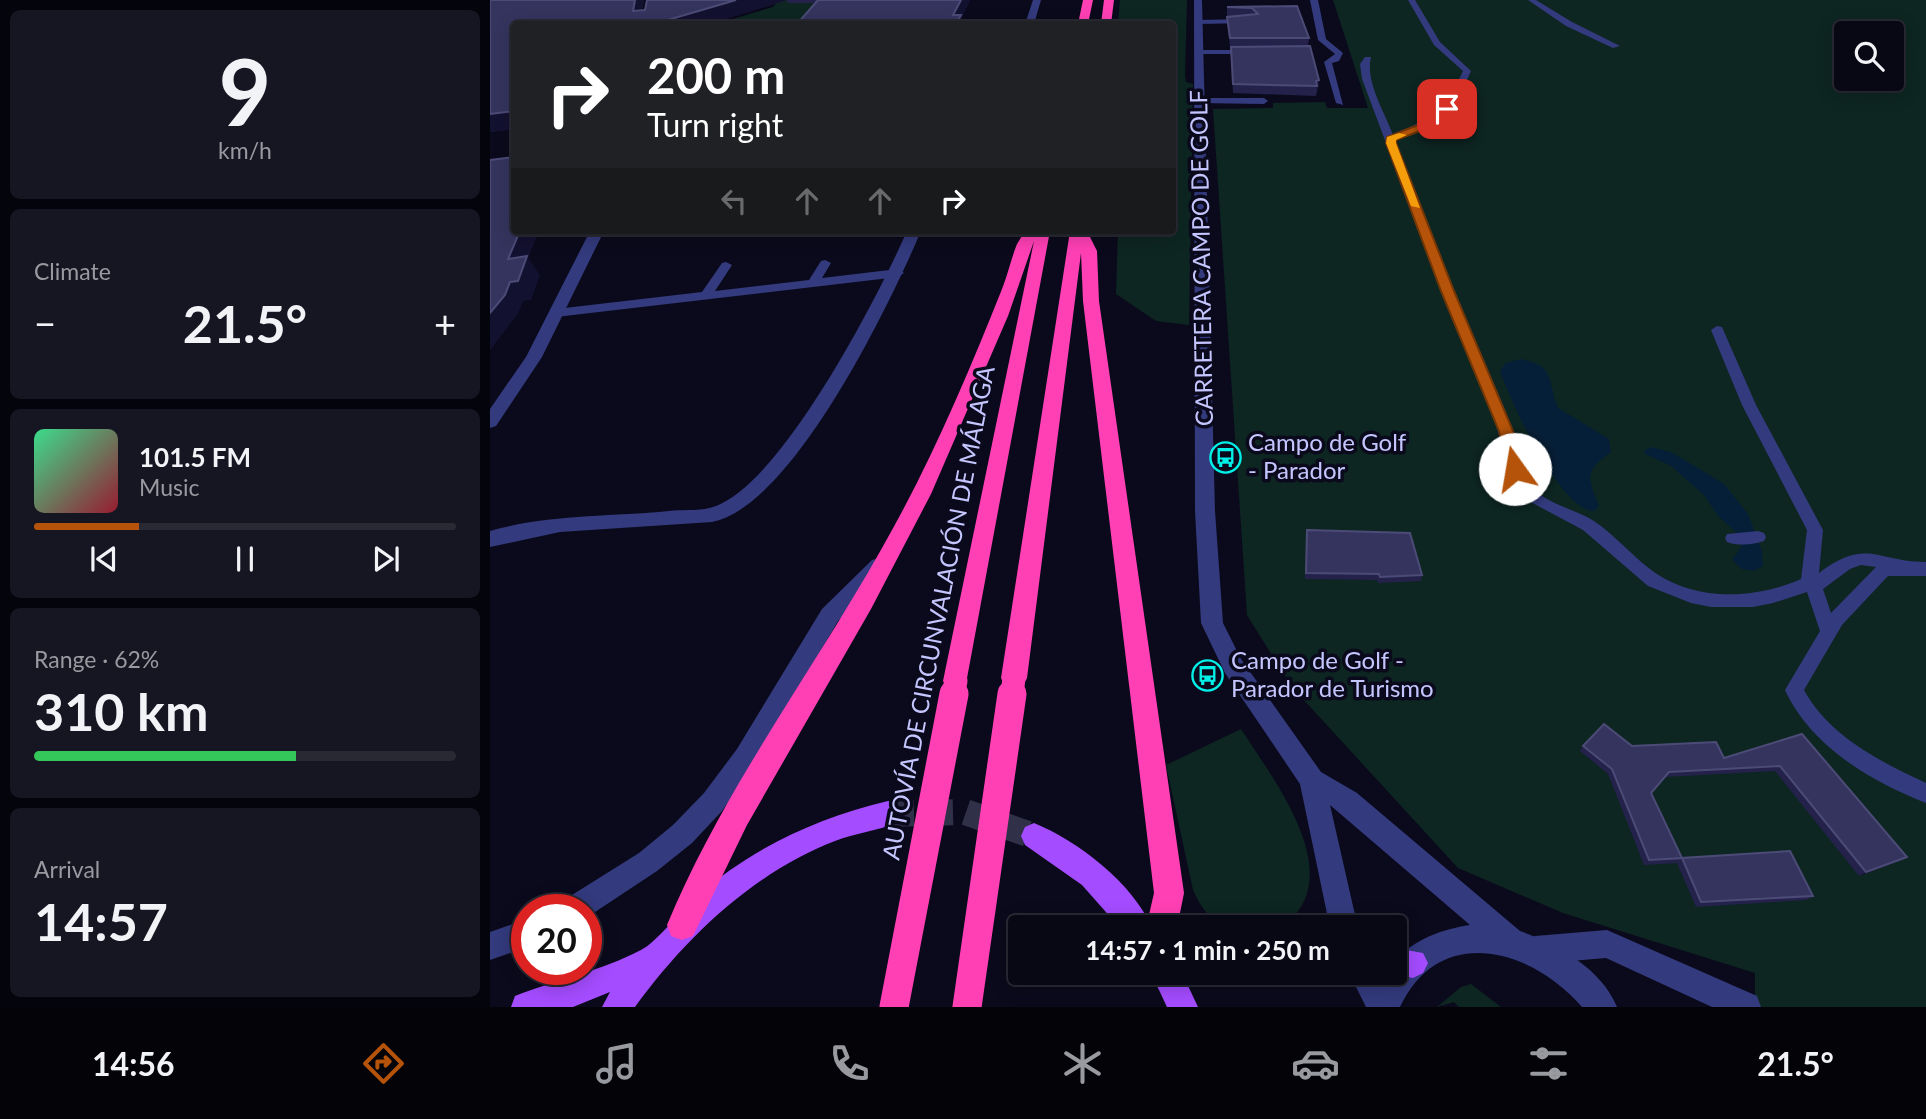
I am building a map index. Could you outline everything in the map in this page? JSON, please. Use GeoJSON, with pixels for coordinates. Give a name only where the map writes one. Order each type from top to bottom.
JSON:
{"type":"FeatureCollection","features":[{"type":"Feature","properties":{"kind":"highway"},"geometry":{"type":"LineString","coordinates":[[1084,21],[1088,0]]}},
{"type":"Feature","properties":{"kind":"highway"},"geometry":{"type":"LineString","coordinates":[[1106,21],[1109,0]]}},
{"type":"Feature","properties":{"kind":"highway"},"geometry":{"type":"LineString","coordinates":[[682,925],[712,858],[793,725],[920,496],[1012,286],[1030,235]]}},
{"type":"Feature","properties":{"kind":"highway","name":"AUTOVÍA DE CIRCUNVALACIÓN DE MÁLAGA"},"geometry":{"type":"LineString","coordinates":[[894,1007],[1042,235]]}},
{"type":"Feature","properties":{"kind":"highway"},"geometry":{"type":"LineString","coordinates":[[967,1007],[1078,235]]}},
{"type":"Feature","properties":{"kind":"highway"},"geometry":{"type":"LineString","coordinates":[[1081,235],[1089,251],[1091,301],[1165,858],[1169,893],[1164,915]]}},
{"type":"Feature","properties":{"kind":"main road"},"geometry":{"type":"LineString","coordinates":[[617,1007],[648,962],[682,925],[760,863],[829,830],[888,814]]}},
{"type":"Feature","properties":{"kind":"main road"},"geometry":{"type":"LineString","coordinates":[[1034,836],[1076,860],[1118,900],[1129,915]]}},
{"type":"Feature","properties":{"kind":"main road"},"geometry":{"type":"LineString","coordinates":[[526,1007],[548,1002],[648,962]]}},
{"type":"Feature","properties":{"kind":"main road"},"geometry":{"type":"LineString","coordinates":[[1172,985],[1183,1007]]}},
{"type":"Feature","properties":{"kind":"street"},"geometry":{"type":"LineString","coordinates":[[1030,21],[1037,0]]}},
{"type":"Feature","properties":{"kind":"street","name":"CARRETERA CAMPO DE GOLF"},"geometry":{"type":"LineString","coordinates":[[1198,0],[1205,511],[1212,623],[1233,666],[1312,779],[1348,802],[1523,946],[1572,974],[1602,1007]]}},
{"type":"Feature","properties":{"kind":"street"},"geometry":{"type":"LineString","coordinates":[[490,422],[534,357],[595,235]]}},
{"type":"Feature","properties":{"kind":"street"},"geometry":{"type":"LineString","coordinates":[[490,539],[534,528],[659,520],[722,512],[762,485],[827,394],[874,319],[898,273],[912,235]]}},
{"type":"Feature","properties":{"kind":"street"},"geometry":{"type":"LineString","coordinates":[[602,894],[660,853],[713,802],[749,750],[830,614],[884,560]]}},
{"type":"Feature","properties":{"kind":"street","name":"CARRETERA CAMPO DE GOLF"},"geometry":{"type":"LineString","coordinates":[[1312,779],[1341,915]]}},
{"type":"Feature","properties":{"kind":"street"},"geometry":{"type":"LineString","coordinates":[[1407,961],[1442,944],[1475,937],[1523,946],[1607,944],[1693,980],[1742,1007]]}},
{"type":"Feature","properties":{"kind":"street"},"geometry":{"type":"LineString","coordinates":[[490,946],[511,939]]}},
{"type":"Feature","properties":{"kind":"street"},"geometry":{"type":"LineString","coordinates":[[1371,985],[1384,1007]]}},
{"type":"Feature","properties":{"kind":"street"},"geometry":{"type":"LineString","coordinates":[[1384,1007],[1395,985]]}},
{"type":"Feature","properties":{"kind":"lane"},"geometry":{"type":"LineString","coordinates":[[1314,0],[1322,40],[1339,52],[1335,59],[1328,62],[1340,103]]}},
{"type":"Feature","properties":{"kind":"lane"},"geometry":{"type":"LineString","coordinates":[[1412,0],[1427,7]]}},
{"type":"Feature","properties":{"kind":"lane"},"geometry":{"type":"LineString","coordinates":[[1391,139],[1421,127],[1447,109],[1467,72],[1437,43],[1412,0]]}},
{"type":"Feature","properties":{"kind":"lane"},"geometry":{"type":"LineString","coordinates":[[1531,0],[1569,24],[1616,46]]}},
{"type":"Feature","properties":{"kind":"lane"},"geometry":{"type":"LineString","coordinates":[[1198,22],[1252,21]]}},
{"type":"Feature","properties":{"kind":"lane"},"geometry":{"type":"LineString","coordinates":[[1198,52],[1266,52]]}},
{"type":"Feature","properties":{"kind":"lane"},"geometry":{"type":"LineString","coordinates":[[1368,59],[1364,64],[1366,79],[1447,291],[1506,431],[1515,469],[1525,490],[1535,500],[1564,511],[1590,526],[1627,561],[1654,581],[1679,594],[1701,600],[1764,598],[1795,591],[1813,584],[1849,560],[1864,557],[1907,569]]}},
{"type":"Feature","properties":{"kind":"lane"},"geometry":{"type":"LineString","coordinates":[[1200,101],[1264,101]]}},
{"type":"Feature","properties":{"kind":"lane"},"geometry":{"type":"LineString","coordinates":[[812,285],[825,263]]}},
{"type":"Feature","properties":{"kind":"lane"},"geometry":{"type":"LineString","coordinates":[[705,296],[726,265]]}},
{"type":"Feature","properties":{"kind":"lane"},"geometry":{"type":"LineString","coordinates":[[556,313],[898,273]]}},
{"type":"Feature","properties":{"kind":"lane"},"geometry":{"type":"LineString","coordinates":[[1717,330],[1749,405],[1815,530],[1813,584],[1829,632]]}},
{"type":"Feature","properties":{"kind":"lane"},"geometry":{"type":"LineString","coordinates":[[1733,538],[1758,537]]}},
{"type":"Feature","properties":{"kind":"lane"},"geometry":{"type":"LineString","coordinates":[[1926,569],[1884,569],[1829,632],[1794,690],[1798,701],[1814,722],[1873,768],[1926,793]]}},
{"type":"Feature","properties":{"kind":"green space"},"geometry":{"type":"Polygon","coordinates":[[[779,0],[838,0],[817,21],[726,21],[773,7],[779,0]]]}},
{"type":"Feature","properties":{"kind":"green space"},"geometry":{"type":"Polygon","coordinates":[[[1120,0],[1187,0],[1185,76],[1186,82],[1193,84],[1189,325],[1156,321],[1116,294],[1118,235],[1176,235],[1176,21],[1118,21],[1120,0]]]}},
{"type":"Feature","properties":{"kind":"green space"},"geometry":{"type":"Polygon","coordinates":[[[1333,0],[1926,0],[1926,1007],[1755,1007],[1755,973],[1563,913],[1458,868],[1291,686],[1247,615],[1213,109],[1273,108],[1273,103],[1325,102],[1327,108],[1368,108],[1333,0]]]}},
{"type":"Feature","properties":{"kind":"green space"},"geometry":{"type":"Polygon","coordinates":[[[1241,729],[1286,801],[1300,829],[1308,856],[1309,883],[1301,907],[1293,915],[1208,915],[1193,890],[1166,765],[1241,729]]]}},
{"type":"Feature","properties":{"kind":"green space"},"geometry":{"type":"Polygon","coordinates":[[[1471,984],[1501,1007],[1459,1007],[1454,1002],[1437,1007],[1461,987],[1471,984]]]}},
{"type":"Feature","properties":{"kind":"water"},"geometry":{"type":"Polygon","coordinates":[[[1521,359],[1545,370],[1558,408],[1609,439],[1611,452],[1596,465],[1590,476],[1599,506],[1594,511],[1581,506],[1567,494],[1552,475],[1525,428],[1500,371],[1506,363],[1521,359]]]}},
{"type":"Feature","properties":{"kind":"water"},"geometry":{"type":"Polygon","coordinates":[[[1652,447],[1673,453],[1724,484],[1748,514],[1762,551],[1763,566],[1754,571],[1742,569],[1732,560],[1741,547],[1739,535],[1718,516],[1704,495],[1671,466],[1645,454],[1644,451],[1652,447]]]}},
{"type":"Feature","properties":{"kind":"building"},"geometry":{"type":"Polygon","coordinates":[[[490,0],[635,0],[633,11],[645,10],[647,0],[736,0],[664,21],[511,21],[511,111],[490,114],[490,0]]]}},
{"type":"Feature","properties":{"kind":"building"},"geometry":{"type":"Polygon","coordinates":[[[818,0],[961,0],[953,15],[961,15],[958,21],[800,21],[818,0]]]}},
{"type":"Feature","properties":{"kind":"building"},"geometry":{"type":"Polygon","coordinates":[[[1297,6],[1309,38],[1230,38],[1227,17],[1258,14],[1252,8],[1227,7],[1297,6]]]}},
{"type":"Feature","properties":{"kind":"building"},"geometry":{"type":"Polygon","coordinates":[[[1310,46],[1319,80],[1316,81],[1317,86],[1233,84],[1231,47],[1310,46]]]}},
{"type":"Feature","properties":{"kind":"building"},"geometry":{"type":"Polygon","coordinates":[[[511,157],[511,235],[518,235],[508,259],[527,256],[518,281],[510,282],[505,295],[490,313],[490,160],[511,157]]]}},
{"type":"Feature","properties":{"kind":"building"},"geometry":{"type":"Polygon","coordinates":[[[1307,530],[1410,533],[1422,575],[1380,577],[1379,574],[1306,573],[1307,530]]]}},
{"type":"Feature","properties":{"kind":"building"},"geometry":{"type":"Polygon","coordinates":[[[1604,724],[1632,746],[1716,742],[1724,758],[1802,734],[1907,857],[1866,872],[1780,766],[1669,772],[1651,793],[1682,858],[1649,860],[1612,769],[1583,746],[1604,724]]]}},
{"type":"Feature","properties":{"kind":"building"},"geometry":{"type":"Polygon","coordinates":[[[1790,851],[1813,896],[1701,902],[1682,858],[1790,851]]]}},
{"type":"Feature","properties":{"kind":"tunnel"},"geometry":{"type":"LineString","coordinates":[[888,814],[965,812],[1034,836]]}},
{"type":"Feature","properties":{"kind":"slow traffic"},"geometry":{"type":"LineString","coordinates":[[1402,135],[1391,139],[1391,143],[1416,206]]}},
{"type":"Feature","properties":{"kind":"place","name":"Campo de Golf - Parador"},"geometry":{"type":"Point","coordinates":[1225,457]}},
{"type":"Feature","properties":{"kind":"place","name":"Campo de Golf - Parador de Turismo"},"geometry":{"type":"Point","coordinates":[1208,675]}},
{"type":"Feature","properties":{"kind":"route"},"geometry":{"type":"LineString","coordinates":[[1447,109],[1421,127],[1391,139],[1391,143],[1447,291],[1506,431],[1515,469]]}}]}
